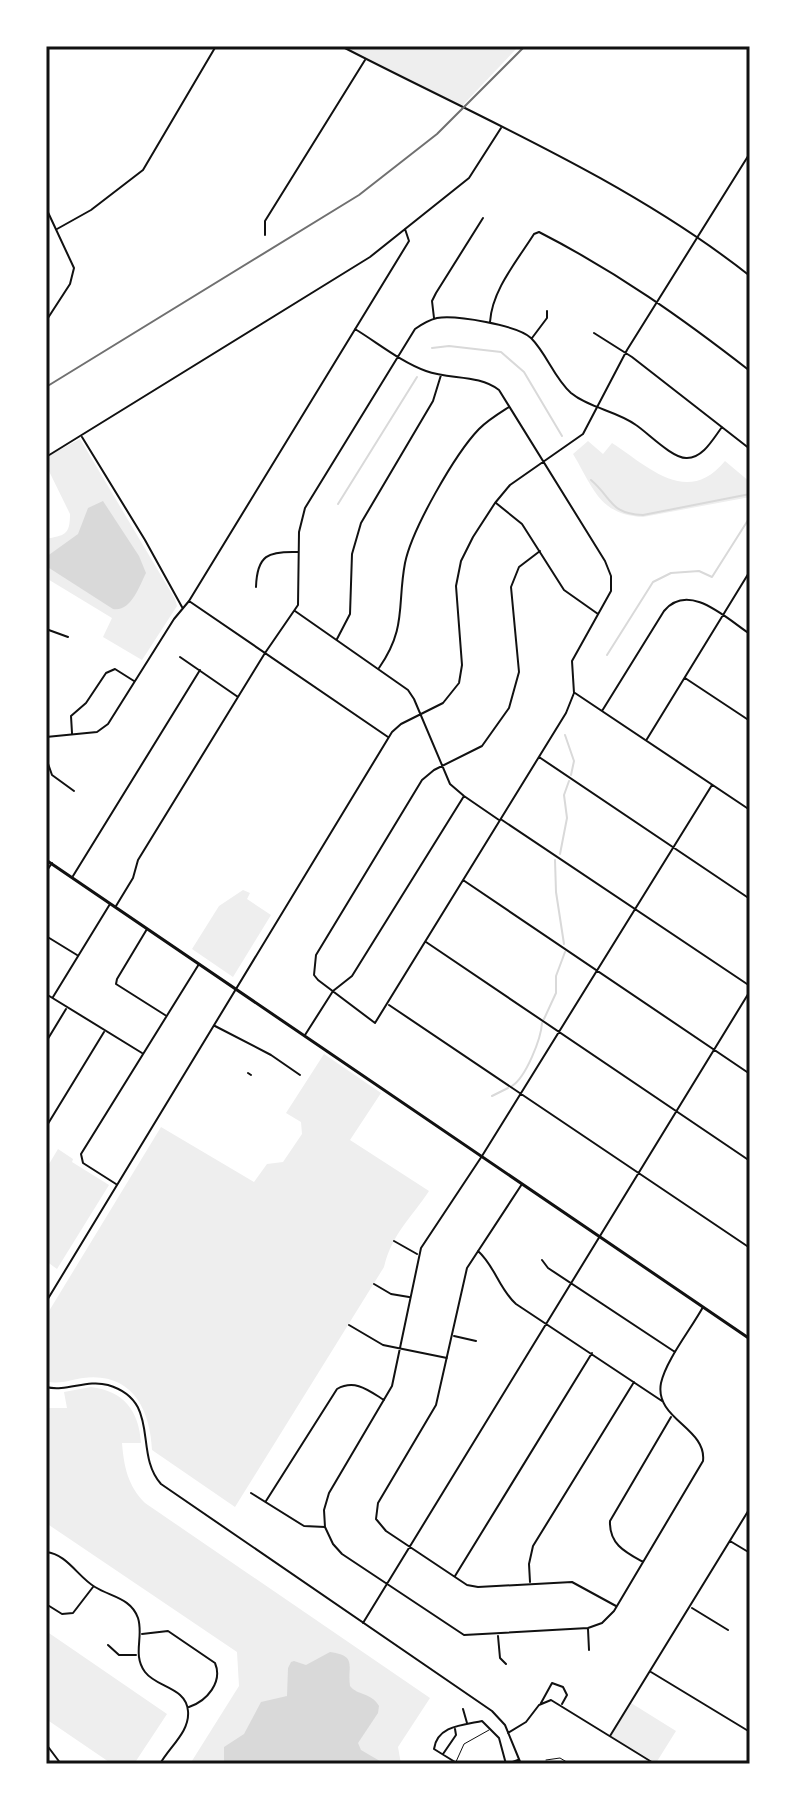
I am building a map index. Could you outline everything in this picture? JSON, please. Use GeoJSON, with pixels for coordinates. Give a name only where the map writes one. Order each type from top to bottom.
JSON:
{"type":"FeatureCollection","features":[{"type":"Feature","properties":{"kind":"main road"},"geometry":{"type":"LineString","coordinates":[[46,860],[750,1339]]}},
{"type":"Feature","properties":{"kind":"street"},"geometry":{"type":"LineString","coordinates":[[57,229],[91,210],[143,170],[216,46]]}},
{"type":"Feature","properties":{"kind":"street"},"geometry":{"type":"LineString","coordinates":[[341,46],[628,194],[699,238],[750,276]]}},
{"type":"Feature","properties":{"kind":"street"},"geometry":{"type":"LineString","coordinates":[[265,235],[265,221],[365,59]]}},
{"type":"Feature","properties":{"kind":"street"},"geometry":{"type":"LineString","coordinates":[[46,457],[338,279],[469,178],[501,128]]}},
{"type":"Feature","properties":{"kind":"street"},"geometry":{"type":"LineString","coordinates":[[46,1302],[389,738],[399,725],[448,700],[459,683],[462,665],[455,592],[466,548],[495,503],[516,480],[579,438],[625,353],[750,153]]}},
{"type":"Feature","properties":{"kind":"street"},"geometry":{"type":"LineString","coordinates":[[46,208],[72,260],[74,272],[70,284],[46,321]]}},
{"type":"Feature","properties":{"kind":"street"},"geometry":{"type":"LineString","coordinates":[[434,319],[432,301],[483,218]]}},
{"type":"Feature","properties":{"kind":"street"},"geometry":{"type":"LineString","coordinates":[[46,737],[103,729],[189,601],[409,241],[405,229]]}},
{"type":"Feature","properties":{"kind":"street"},"geometry":{"type":"LineString","coordinates":[[490,323],[496,295],[534,234],[539,232],[594,261],[658,301],[750,371]]}},
{"type":"Feature","properties":{"kind":"street"},"geometry":{"type":"LineString","coordinates":[[531,339],[547,318],[547,311]]}},
{"type":"Feature","properties":{"kind":"street"},"geometry":{"type":"LineString","coordinates":[[115,907],[133,878],[138,860],[299,603],[300,525],[307,502],[411,334],[421,325],[434,319],[490,323],[516,329],[531,339],[568,390],[630,421],[680,458],[700,454],[722,427]]}},
{"type":"Feature","properties":{"kind":"street"},"geometry":{"type":"LineString","coordinates":[[355,329],[419,368],[487,382],[499,390],[605,561],[611,576],[610,596],[572,661],[574,693],[566,713],[375,1023],[314,975],[318,948],[422,780],[482,746],[509,708],[519,672],[511,587],[519,567],[540,551]]}},
{"type":"Feature","properties":{"kind":"street"},"geometry":{"type":"LineString","coordinates":[[594,333],[625,353],[750,449]]}},
{"type":"Feature","properties":{"kind":"street"},"geometry":{"type":"LineString","coordinates":[[337,640],[350,614],[350,565],[361,523],[433,401],[441,374]]}},
{"type":"Feature","properties":{"kind":"street"},"geometry":{"type":"LineString","coordinates":[[379,669],[398,631],[405,562],[417,526],[469,441],[509,406]]}},
{"type":"Feature","properties":{"kind":"street"},"geometry":{"type":"LineString","coordinates":[[81,435],[183,608]]}},
{"type":"Feature","properties":{"kind":"street"},"geometry":{"type":"LineString","coordinates":[[495,503],[522,524],[568,594],[599,615]]}},
{"type":"Feature","properties":{"kind":"street"},"geometry":{"type":"LineString","coordinates":[[256,587],[257,569],[264,558],[274,552],[299,552]]}},
{"type":"Feature","properties":{"kind":"street"},"geometry":{"type":"LineString","coordinates":[[646,740],[750,571]]}},
{"type":"Feature","properties":{"kind":"street"},"geometry":{"type":"LineString","coordinates":[[602,711],[671,603],[684,598],[693,599],[750,634]]}},
{"type":"Feature","properties":{"kind":"street"},"geometry":{"type":"LineString","coordinates":[[189,601],[389,738]]}},
{"type":"Feature","properties":{"kind":"street"},"geometry":{"type":"LineString","coordinates":[[294,611],[408,690],[450,784],[464,796],[750,989],[363,1623]]}},
{"type":"Feature","properties":{"kind":"street"},"geometry":{"type":"LineString","coordinates":[[46,629],[68,637]]}},
{"type":"Feature","properties":{"kind":"street"},"geometry":{"type":"LineString","coordinates":[[180,657],[238,697]]}},
{"type":"Feature","properties":{"kind":"street"},"geometry":{"type":"LineString","coordinates":[[72,734],[71,716],[86,703],[106,673],[115,669],[135,682]]}},
{"type":"Feature","properties":{"kind":"street"},"geometry":{"type":"LineString","coordinates":[[72,877],[200,670]]}},
{"type":"Feature","properties":{"kind":"street"},"geometry":{"type":"LineString","coordinates":[[685,678],[750,721]]}},
{"type":"Feature","properties":{"kind":"street"},"geometry":{"type":"LineString","coordinates":[[574,693],[750,810]]}},
{"type":"Feature","properties":{"kind":"street"},"geometry":{"type":"LineString","coordinates":[[539,757],[750,899]]}},
{"type":"Feature","properties":{"kind":"street"},"geometry":{"type":"LineString","coordinates":[[46,758],[52,775],[74,791]]}},
{"type":"Feature","properties":{"kind":"street"},"geometry":{"type":"LineString","coordinates":[[477,1251],[491,1264],[511,1300],[663,1402],[704,1452],[704,1459],[617,1606],[605,1621],[588,1628],[470,1636],[457,1632],[337,1550],[325,1527],[325,1502],[394,1380],[418,1255],[712,785]]}},
{"type":"Feature","properties":{"kind":"street"},"geometry":{"type":"LineString","coordinates":[[305,1036],[333,991],[352,976],[464,796]]}},
{"type":"Feature","properties":{"kind":"street"},"geometry":{"type":"LineString","coordinates":[[46,872],[52,863]]}},
{"type":"Feature","properties":{"kind":"street"},"geometry":{"type":"LineString","coordinates":[[463,880],[750,1074]]}},
{"type":"Feature","properties":{"kind":"street"},"geometry":{"type":"LineString","coordinates":[[53,998],[110,904]]}},
{"type":"Feature","properties":{"kind":"street"},"geometry":{"type":"LineString","coordinates":[[147,928],[116,984],[166,1016]]}},
{"type":"Feature","properties":{"kind":"street"},"geometry":{"type":"LineString","coordinates":[[46,936],[78,956]]}},
{"type":"Feature","properties":{"kind":"street"},"geometry":{"type":"LineString","coordinates":[[425,941],[750,1161]]}},
{"type":"Feature","properties":{"kind":"street"},"geometry":{"type":"LineString","coordinates":[[117,1184],[80,1159],[199,964]]}},
{"type":"Feature","properties":{"kind":"street"},"geometry":{"type":"LineString","coordinates":[[46,994],[143,1054]]}},
{"type":"Feature","properties":{"kind":"street"},"geometry":{"type":"LineString","coordinates":[[387,1004],[750,1248]]}},
{"type":"Feature","properties":{"kind":"street"},"geometry":{"type":"LineString","coordinates":[[46,1042],[67,1007]]}},
{"type":"Feature","properties":{"kind":"street"},"geometry":{"type":"LineString","coordinates":[[214,1025],[271,1055],[300,1075]]}},
{"type":"Feature","properties":{"kind":"street"},"geometry":{"type":"LineString","coordinates":[[46,1127],[105,1030]]}},
{"type":"Feature","properties":{"kind":"street"},"geometry":{"type":"LineString","coordinates":[[522,1184],[466,1271],[441,1393],[432,1415],[379,1501],[375,1514],[379,1525],[467,1585],[576,1583],[617,1606]]}},
{"type":"Feature","properties":{"kind":"street"},"geometry":{"type":"LineString","coordinates":[[394,1241],[418,1255]]}},
{"type":"Feature","properties":{"kind":"street"},"geometry":{"type":"LineString","coordinates":[[542,1260],[548,1268],[676,1353]]}},
{"type":"Feature","properties":{"kind":"street"},"geometry":{"type":"LineString","coordinates":[[374,1284],[391,1294],[410,1297]]}},
{"type":"Feature","properties":{"kind":"street"},"geometry":{"type":"LineString","coordinates":[[663,1402],[660,1386],[703,1307]]}},
{"type":"Feature","properties":{"kind":"street"},"geometry":{"type":"LineString","coordinates":[[349,1325],[378,1343],[448,1358]]}},
{"type":"Feature","properties":{"kind":"street"},"geometry":{"type":"LineString","coordinates":[[452,1336],[476,1341]]}},
{"type":"Feature","properties":{"kind":"street"},"geometry":{"type":"LineString","coordinates":[[454,1577],[592,1353]]}},
{"type":"Feature","properties":{"kind":"street"},"geometry":{"type":"LineString","coordinates":[[530,1583],[529,1559],[533,1546],[634,1382]]}},
{"type":"Feature","properties":{"kind":"street"},"geometry":{"type":"LineString","coordinates":[[46,1387],[60,1389],[98,1383],[124,1392],[144,1419],[148,1463],[161,1484],[492,1711],[501,1720],[520,1762],[507,1764],[499,1738],[482,1721],[444,1730],[434,1744],[434,1749],[455,1763]]}},
{"type":"Feature","properties":{"kind":"street"},"geometry":{"type":"LineString","coordinates":[[265,1502],[337,1389],[346,1384],[355,1384],[384,1400]]}},
{"type":"Feature","properties":{"kind":"street"},"geometry":{"type":"LineString","coordinates":[[644,1563],[615,1542],[610,1531],[611,1518],[672,1415]]}},
{"type":"Feature","properties":{"kind":"street"},"geometry":{"type":"LineString","coordinates":[[251,1493],[304,1526],[325,1527]]}},
{"type":"Feature","properties":{"kind":"street"},"geometry":{"type":"LineString","coordinates":[[610,1736],[750,1508]]}},
{"type":"Feature","properties":{"kind":"street"},"geometry":{"type":"LineString","coordinates":[[730,1541],[750,1553]]}},
{"type":"Feature","properties":{"kind":"street"},"geometry":{"type":"LineString","coordinates":[[46,1552],[56,1554],[94,1586],[122,1599],[133,1609],[139,1623],[138,1655],[150,1677],[177,1692],[188,1707],[184,1731],[160,1764]]}},
{"type":"Feature","properties":{"kind":"street"},"geometry":{"type":"LineString","coordinates":[[46,1604],[58,1612],[68,1614],[76,1611],[94,1586]]}},
{"type":"Feature","properties":{"kind":"street"},"geometry":{"type":"LineString","coordinates":[[690,1606],[728,1630]]}},
{"type":"Feature","properties":{"kind":"street"},"geometry":{"type":"LineString","coordinates":[[588,1628],[589,1650]]}},
{"type":"Feature","properties":{"kind":"street"},"geometry":{"type":"LineString","coordinates":[[140,1634],[168,1631],[215,1663],[216,1682],[203,1701],[188,1707]]}},
{"type":"Feature","properties":{"kind":"street"},"geometry":{"type":"LineString","coordinates":[[498,1634],[500,1658],[506,1664]]}},
{"type":"Feature","properties":{"kind":"street"},"geometry":{"type":"LineString","coordinates":[[108,1645],[119,1655],[138,1655]]}},
{"type":"Feature","properties":{"kind":"street"},"geometry":{"type":"LineString","coordinates":[[650,1671],[750,1732]]}},
{"type":"Feature","properties":{"kind":"street"},"geometry":{"type":"LineString","coordinates":[[508,1733],[526,1722],[552,1683],[563,1687],[567,1695],[562,1705]]}},
{"type":"Feature","properties":{"kind":"street"},"geometry":{"type":"LineString","coordinates":[[541,1703],[551,1700],[562,1705],[655,1764]]}},
{"type":"Feature","properties":{"kind":"street"},"geometry":{"type":"LineString","coordinates":[[463,1709],[468,1724]]}},
{"type":"Feature","properties":{"kind":"street"},"geometry":{"type":"LineString","coordinates":[[442,1755],[456,1735],[455,1727]]}},
{"type":"Feature","properties":{"kind":"street"},"geometry":{"type":"LineString","coordinates":[[46,1744],[61,1764]]}},
{"type":"Feature","properties":{"kind":"lane"},"geometry":{"type":"LineString","coordinates":[[455,1763],[464,1744],[489,1730]]}},
{"type":"Feature","properties":{"kind":"lane"},"geometry":{"type":"LineString","coordinates":[[546,1760],[560,1758],[570,1764]]}},
{"type":"Feature","properties":{"kind":"shaded area"},"geometry":{"type":"Polygon","coordinates":[[[344,46],[519,46],[462,106],[344,46]]]}},
{"type":"Feature","properties":{"kind":"shaded area"},"geometry":{"type":"Polygon","coordinates":[[[80,439],[177,606],[142,660],[103,637],[112,618],[46,578],[46,539],[67,531],[70,514],[46,465],[46,457],[80,439]]]}},
{"type":"Feature","properties":{"kind":"shaded area"},"geometry":{"type":"Polygon","coordinates":[[[588,441],[603,454],[612,443],[654,471],[682,482],[697,481],[711,474],[725,461],[750,482],[750,497],[643,517],[616,511],[592,488],[573,454],[588,441]]]}},
{"type":"Feature","properties":{"kind":"shaded area"},"geometry":{"type":"Polygon","coordinates":[[[103,501],[139,556],[146,573],[130,603],[119,609],[113,609],[46,566],[46,557],[78,534],[88,508],[103,501]]]}},
{"type":"Feature","properties":{"kind":"shaded area"},"geometry":{"type":"Polygon","coordinates":[[[243,890],[250,893],[247,899],[271,915],[233,977],[192,949],[219,906],[243,890]]]}},
{"type":"Feature","properties":{"kind":"shaded area"},"geometry":{"type":"Polygon","coordinates":[[[324,1054],[381,1093],[350,1140],[429,1191],[397,1236],[384,1267],[235,1507],[152,1450],[142,1408],[126,1387],[100,1378],[46,1381],[46,1316],[161,1127],[254,1182],[267,1164],[283,1162],[302,1134],[301,1122],[286,1113],[324,1054]]]}},
{"type":"Feature","properties":{"kind":"shaded area"},"geometry":{"type":"Polygon","coordinates":[[[58,1149],[73,1159],[72,1162],[109,1185],[57,1269],[46,1261],[46,1169],[58,1149]]]}},
{"type":"Feature","properties":{"kind":"shaded area"},"geometry":{"type":"Polygon","coordinates":[[[91,1387],[121,1398],[133,1412],[141,1443],[122,1443],[123,1452],[131,1483],[145,1503],[430,1698],[398,1747],[401,1764],[190,1764],[239,1686],[237,1652],[46,1523],[46,1408],[67,1408],[64,1392],[91,1387]]]}},
{"type":"Feature","properties":{"kind":"shaded area"},"geometry":{"type":"Polygon","coordinates":[[[46,1631],[167,1714],[134,1764],[112,1764],[46,1719],[46,1631]]]}},
{"type":"Feature","properties":{"kind":"shaded area"},"geometry":{"type":"Polygon","coordinates":[[[330,1652],[348,1659],[350,1686],[372,1698],[379,1706],[378,1713],[358,1743],[361,1750],[385,1764],[255,1764],[245,1761],[241,1764],[224,1764],[224,1747],[244,1734],[261,1702],[287,1696],[291,1662],[306,1665],[330,1652]]]}},
{"type":"Feature","properties":{"kind":"shaded area"},"geometry":{"type":"Polygon","coordinates":[[[631,1703],[676,1731],[656,1763],[611,1736],[631,1703]]]}},
{"type":"Feature","properties":{"kind":"waterway"},"geometry":{"type":"LineString","coordinates":[[432,348],[449,346],[501,352],[524,372],[562,436]]}},
{"type":"Feature","properties":{"kind":"waterway"},"geometry":{"type":"LineString","coordinates":[[338,504],[417,377]]}},
{"type":"Feature","properties":{"kind":"waterway"},"geometry":{"type":"LineString","coordinates":[[591,480],[618,508],[643,515],[750,494]]}},
{"type":"Feature","properties":{"kind":"waterway"},"geometry":{"type":"LineString","coordinates":[[607,655],[653,582],[671,573],[699,571],[712,577],[750,517]]}},
{"type":"Feature","properties":{"kind":"waterway"},"geometry":{"type":"LineString","coordinates":[[565,735],[574,761],[571,775]]}},
{"type":"Feature","properties":{"kind":"waterway"},"geometry":{"type":"LineString","coordinates":[[560,854],[567,818],[564,795],[569,781]]}},
{"type":"Feature","properties":{"kind":"waterway"},"geometry":{"type":"LineString","coordinates":[[555,860],[556,892],[564,944]]}},
{"type":"Feature","properties":{"kind":"waterway"},"geometry":{"type":"LineString","coordinates":[[544,1019],[556,993],[556,976],[565,952]]}},
{"type":"Feature","properties":{"kind":"waterway"},"geometry":{"type":"LineString","coordinates":[[512,1086],[532,1057],[542,1023]]}},
{"type":"Feature","properties":{"kind":"waterway"},"geometry":{"type":"LineString","coordinates":[[492,1096],[508,1088]]}},
{"type":"Feature","properties":{"kind":"railway"},"geometry":{"type":"LineString","coordinates":[[46,387],[359,195],[437,134],[525,46]]}}]}
